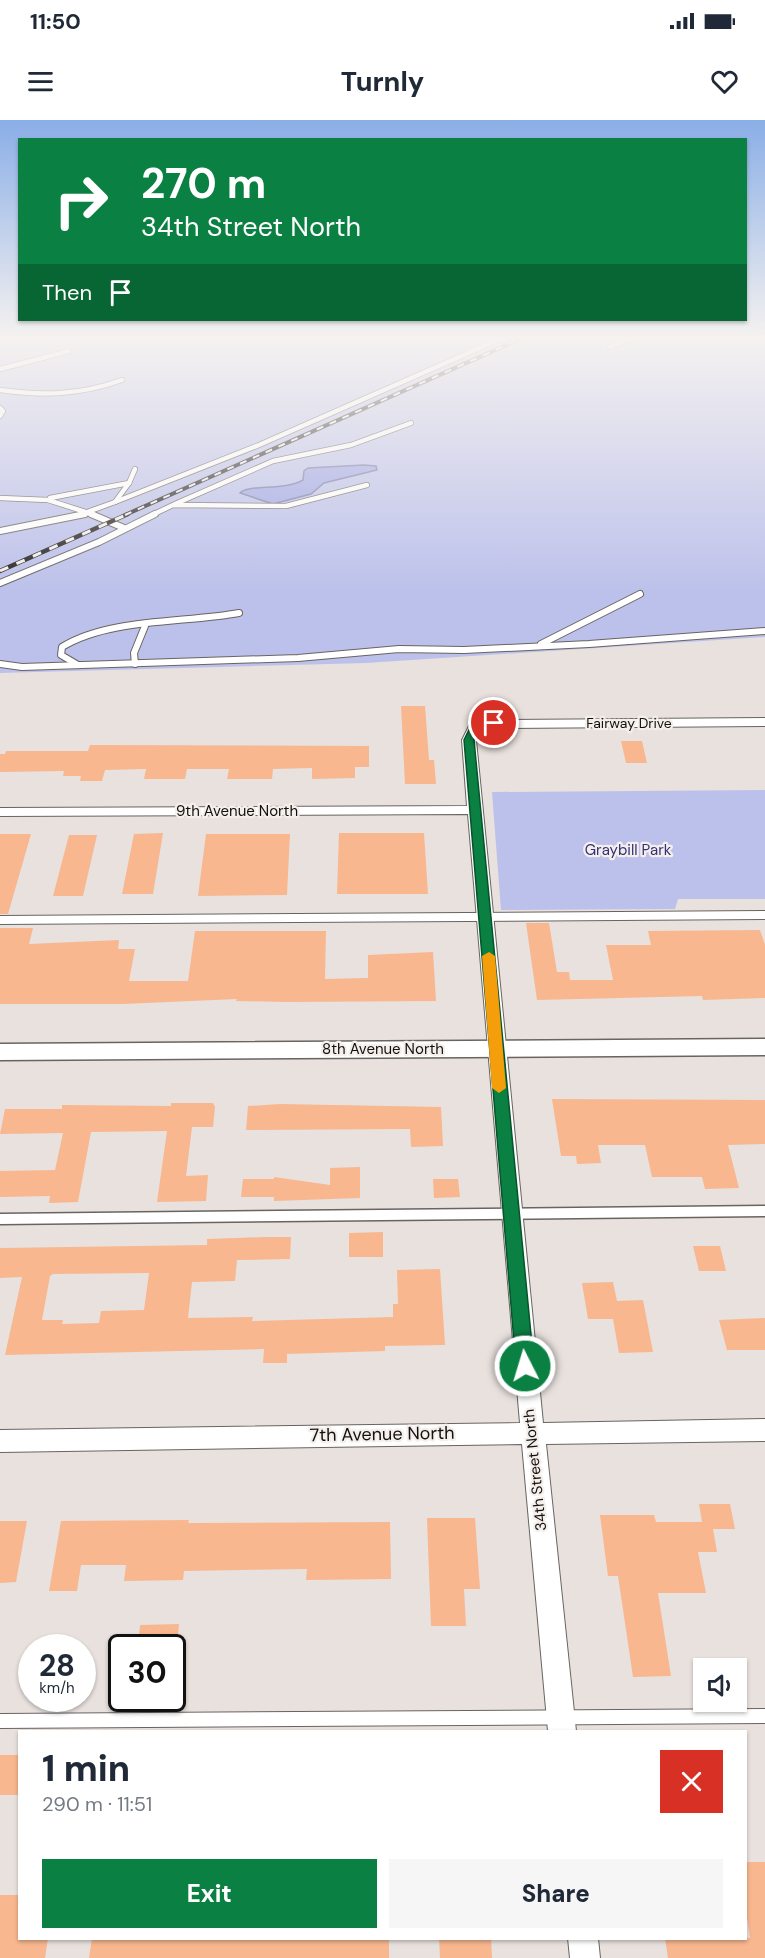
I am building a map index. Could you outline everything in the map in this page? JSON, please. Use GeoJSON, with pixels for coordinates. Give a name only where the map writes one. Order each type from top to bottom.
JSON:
{"type":"FeatureCollection","features":[{"type":"Feature","properties":{"kind":"street","name":"Fairway Drive"},"geometry":{"type":"LineString","coordinates":[[494,723],[765,722]]}},
{"type":"Feature","properties":{"kind":"street","name":"34th Street North"},"geometry":{"type":"LineString","coordinates":[[494,723],[474,729],[469,740],[486,916],[495,1049],[561,1724]]}},
{"type":"Feature","properties":{"kind":"street","name":"9th Avenue North"},"geometry":{"type":"LineString","coordinates":[[0,812],[474,810]]}},
{"type":"Feature","properties":{"kind":"street","name":"8th Avenue North"},"geometry":{"type":"LineString","coordinates":[[0,1052],[765,1047]]}},
{"type":"Feature","properties":{"kind":"street","name":"7th Avenue North"},"geometry":{"type":"LineString","coordinates":[[0,1441],[765,1430]]}},
{"type":"Feature","properties":{"kind":"street"},"geometry":{"type":"LineString","coordinates":[[583,1940],[585,1958]]}},
{"type":"Feature","properties":{"kind":"lane"},"geometry":{"type":"LineString","coordinates":[[0,531],[25,528],[115,502],[314,421]]}},
{"type":"Feature","properties":{"kind":"lane"},"geometry":{"type":"LineString","coordinates":[[0,583],[99,542],[173,505],[239,478],[273,461],[363,442],[411,423]]}},
{"type":"Feature","properties":{"kind":"lane"},"geometry":{"type":"LineString","coordinates":[[115,502],[129,483],[135,469]]}},
{"type":"Feature","properties":{"kind":"lane"},"geometry":{"type":"LineString","coordinates":[[0,498],[24,496],[49,498],[129,483]]}},
{"type":"Feature","properties":{"kind":"lane"},"geometry":{"type":"LineString","coordinates":[[173,505],[286,506],[367,485]]}},
{"type":"Feature","properties":{"kind":"lane"},"geometry":{"type":"LineString","coordinates":[[49,498],[124,528]]}},
{"type":"Feature","properties":{"kind":"lane"},"geometry":{"type":"LineString","coordinates":[[526,647],[542,644],[640,594]]}},
{"type":"Feature","properties":{"kind":"lane"},"geometry":{"type":"LineString","coordinates":[[79,666],[61,655],[62,646],[67,642],[98,632],[239,613]]}},
{"type":"Feature","properties":{"kind":"lane"},"geometry":{"type":"LineString","coordinates":[[135,664],[134,653],[145,626]]}},
{"type":"Feature","properties":{"kind":"lane"},"geometry":{"type":"LineString","coordinates":[[0,664],[22,667],[79,666],[298,658],[399,649],[464,650],[526,647],[765,631]]}},
{"type":"Feature","properties":{"kind":"lane"},"geometry":{"type":"LineString","coordinates":[[0,920],[765,915]]}},
{"type":"Feature","properties":{"kind":"lane"},"geometry":{"type":"LineString","coordinates":[[0,1219],[765,1211]]}},
{"type":"Feature","properties":{"kind":"lane"},"geometry":{"type":"LineString","coordinates":[[0,1721],[561,1724],[765,1716]]}},
{"type":"Feature","properties":{"kind":"green space"},"geometry":{"type":"Polygon","coordinates":[[[0,421],[765,421],[765,637],[366,663],[0,673],[0,421]]]}},
{"type":"Feature","properties":{"kind":"green space","name":"Graybill Park"},"geometry":{"type":"Polygon","coordinates":[[[765,790],[765,899],[678,899],[675,909],[501,910],[492,792],[765,790]]]}},
{"type":"Feature","properties":{"kind":"shaded area"},"geometry":{"type":"Polygon","coordinates":[[[376,466],[377,470],[324,483],[311,494],[273,504],[240,493],[244,490],[295,483],[303,480],[304,471],[308,468],[376,466]]]}},
{"type":"Feature","properties":{"kind":"building"},"geometry":{"type":"Polygon","coordinates":[[[401,706],[425,706],[429,760],[434,760],[436,784],[405,784],[401,706]]]}},
{"type":"Feature","properties":{"kind":"building"},"geometry":{"type":"Polygon","coordinates":[[[621,741],[642,741],[647,763],[626,763],[621,741]]]}},
{"type":"Feature","properties":{"kind":"building"},"geometry":{"type":"Polygon","coordinates":[[[90,745],[369,746],[369,767],[355,767],[355,778],[312,779],[312,768],[273,769],[272,779],[227,779],[229,769],[187,769],[185,779],[144,779],[146,769],[105,770],[102,781],[80,781],[81,776],[63,776],[64,771],[0,772],[0,754],[5,754],[6,751],[88,751],[90,745]]]}},
{"type":"Feature","properties":{"kind":"building"},"geometry":{"type":"Polygon","coordinates":[[[163,833],[153,894],[122,894],[134,834],[163,833]]]}},
{"type":"Feature","properties":{"kind":"building"},"geometry":{"type":"Polygon","coordinates":[[[339,833],[424,833],[428,894],[337,894],[339,833]]]}},
{"type":"Feature","properties":{"kind":"building"},"geometry":{"type":"Polygon","coordinates":[[[0,834],[31,834],[8,914],[0,914],[0,834]]]}},
{"type":"Feature","properties":{"kind":"building"},"geometry":{"type":"Polygon","coordinates":[[[206,834],[290,834],[287,895],[198,896],[206,834]]]}},
{"type":"Feature","properties":{"kind":"building"},"geometry":{"type":"Polygon","coordinates":[[[69,835],[97,835],[83,896],[53,896],[69,835]]]}},
{"type":"Feature","properties":{"kind":"building"},"geometry":{"type":"Polygon","coordinates":[[[526,923],[549,923],[557,972],[569,972],[570,980],[613,980],[606,945],[651,945],[648,931],[760,930],[765,945],[765,998],[703,1000],[702,996],[537,1000],[526,923]]]}},
{"type":"Feature","properties":{"kind":"building"},"geometry":{"type":"Polygon","coordinates":[[[0,928],[33,928],[29,944],[119,940],[118,949],[135,949],[129,981],[188,981],[195,931],[326,931],[325,979],[368,978],[368,955],[433,952],[436,1001],[287,1002],[236,1001],[237,999],[123,1004],[0,1004],[0,928]]]}},
{"type":"Feature","properties":{"kind":"building"},"geometry":{"type":"Polygon","coordinates":[[[552,1099],[765,1100],[765,1144],[728,1145],[739,1188],[705,1189],[702,1177],[652,1177],[645,1145],[598,1145],[601,1163],[577,1164],[576,1156],[561,1156],[552,1099]]]}},
{"type":"Feature","properties":{"kind":"building"},"geometry":{"type":"Polygon","coordinates":[[[171,1103],[213,1103],[215,1107],[213,1127],[192,1127],[186,1176],[208,1175],[206,1201],[157,1202],[167,1131],[91,1132],[78,1202],[49,1203],[50,1196],[0,1197],[0,1171],[55,1170],[63,1133],[0,1134],[5,1109],[62,1109],[62,1105],[171,1106],[171,1103]]]}},
{"type":"Feature","properties":{"kind":"building"},"geometry":{"type":"Polygon","coordinates":[[[280,1104],[441,1107],[443,1146],[411,1147],[410,1129],[246,1130],[248,1106],[280,1104]]]}},
{"type":"Feature","properties":{"kind":"building"},"geometry":{"type":"Polygon","coordinates":[[[360,1167],[360,1198],[274,1201],[274,1197],[241,1197],[243,1179],[274,1179],[274,1177],[330,1185],[330,1168],[360,1167]]]}},
{"type":"Feature","properties":{"kind":"building"},"geometry":{"type":"Polygon","coordinates":[[[433,1179],[458,1179],[460,1197],[434,1198],[433,1179]]]}},
{"type":"Feature","properties":{"kind":"building"},"geometry":{"type":"Polygon","coordinates":[[[383,1232],[383,1257],[349,1257],[349,1233],[383,1232]]]}},
{"type":"Feature","properties":{"kind":"building"},"geometry":{"type":"Polygon","coordinates":[[[291,1237],[290,1259],[237,1260],[235,1281],[192,1282],[188,1318],[253,1317],[252,1321],[393,1317],[393,1304],[398,1304],[397,1270],[440,1269],[445,1345],[385,1346],[385,1351],[287,1354],[287,1363],[263,1363],[264,1349],[5,1355],[22,1277],[0,1278],[0,1248],[207,1245],[207,1239],[291,1237]],[[149,1273],[53,1274],[50,1276],[42,1320],[63,1320],[62,1324],[99,1323],[101,1311],[144,1310],[149,1273]]]}},
{"type":"Feature","properties":{"kind":"building"},"geometry":{"type":"Polygon","coordinates":[[[693,1246],[720,1246],[726,1271],[699,1271],[693,1246]]]}},
{"type":"Feature","properties":{"kind":"building"},"geometry":{"type":"Polygon","coordinates":[[[613,1282],[617,1301],[643,1300],[653,1352],[619,1353],[613,1319],[588,1319],[582,1283],[613,1282]]]}},
{"type":"Feature","properties":{"kind":"building"},"geometry":{"type":"Polygon","coordinates":[[[765,1318],[765,1350],[727,1350],[719,1320],[765,1318]]]}},
{"type":"Feature","properties":{"kind":"building"},"geometry":{"type":"Polygon","coordinates":[[[699,1504],[730,1504],[735,1529],[713,1529],[717,1552],[698,1552],[706,1593],[658,1593],[671,1676],[633,1677],[618,1576],[608,1576],[600,1515],[654,1515],[656,1522],[702,1522],[699,1504]]]}},
{"type":"Feature","properties":{"kind":"building"},"geometry":{"type":"Polygon","coordinates":[[[427,1518],[475,1518],[480,1589],[464,1589],[466,1626],[431,1626],[427,1518]]]}},
{"type":"Feature","properties":{"kind":"building"},"geometry":{"type":"Polygon","coordinates":[[[189,1520],[188,1523],[390,1522],[391,1579],[306,1580],[307,1569],[184,1571],[183,1580],[124,1581],[126,1565],[81,1565],[77,1591],[49,1591],[61,1521],[189,1520]]]}},
{"type":"Feature","properties":{"kind":"building"},"geometry":{"type":"Polygon","coordinates":[[[0,1521],[27,1521],[16,1582],[0,1583],[0,1521]]]}},
{"type":"Feature","properties":{"kind":"building"},"geometry":{"type":"Polygon","coordinates":[[[179,1624],[178,1634],[139,1634],[140,1625],[179,1624]]]}},
{"type":"Feature","properties":{"kind":"building"},"geometry":{"type":"Polygon","coordinates":[[[0,1755],[18,1755],[18,1795],[0,1795],[0,1755]]]}},
{"type":"Feature","properties":{"kind":"building"},"geometry":{"type":"Polygon","coordinates":[[[747,1862],[765,1862],[765,1958],[668,1958],[665,1940],[747,1940],[750,1938],[747,1918],[747,1862]]]}},
{"type":"Feature","properties":{"kind":"building"},"geometry":{"type":"Polygon","coordinates":[[[0,1895],[18,1895],[18,1940],[48,1940],[45,1958],[0,1958],[0,1895]]]}},
{"type":"Feature","properties":{"kind":"building"},"geometry":{"type":"Polygon","coordinates":[[[92,1940],[389,1940],[389,1958],[89,1958],[92,1940]]]}},
{"type":"Feature","properties":{"kind":"building"},"geometry":{"type":"Polygon","coordinates":[[[439,1940],[491,1940],[492,1958],[440,1958],[439,1940]]]}},
{"type":"Feature","properties":{"kind":"railway"},"geometry":{"type":"LineString","coordinates":[[125,515],[336,421]]}},
{"type":"Feature","properties":{"kind":"railway"},"geometry":{"type":"LineString","coordinates":[[0,571],[128,514]]}},
{"type":"Feature","properties":{"kind":"slow traffic"},"geometry":{"type":"LineString","coordinates":[[489,956],[499,1088]]}},
{"type":"Feature","properties":{"kind":"route"},"geometry":{"type":"LineString","coordinates":[[494,723],[474,729],[469,740],[525,1366]]}}]}
